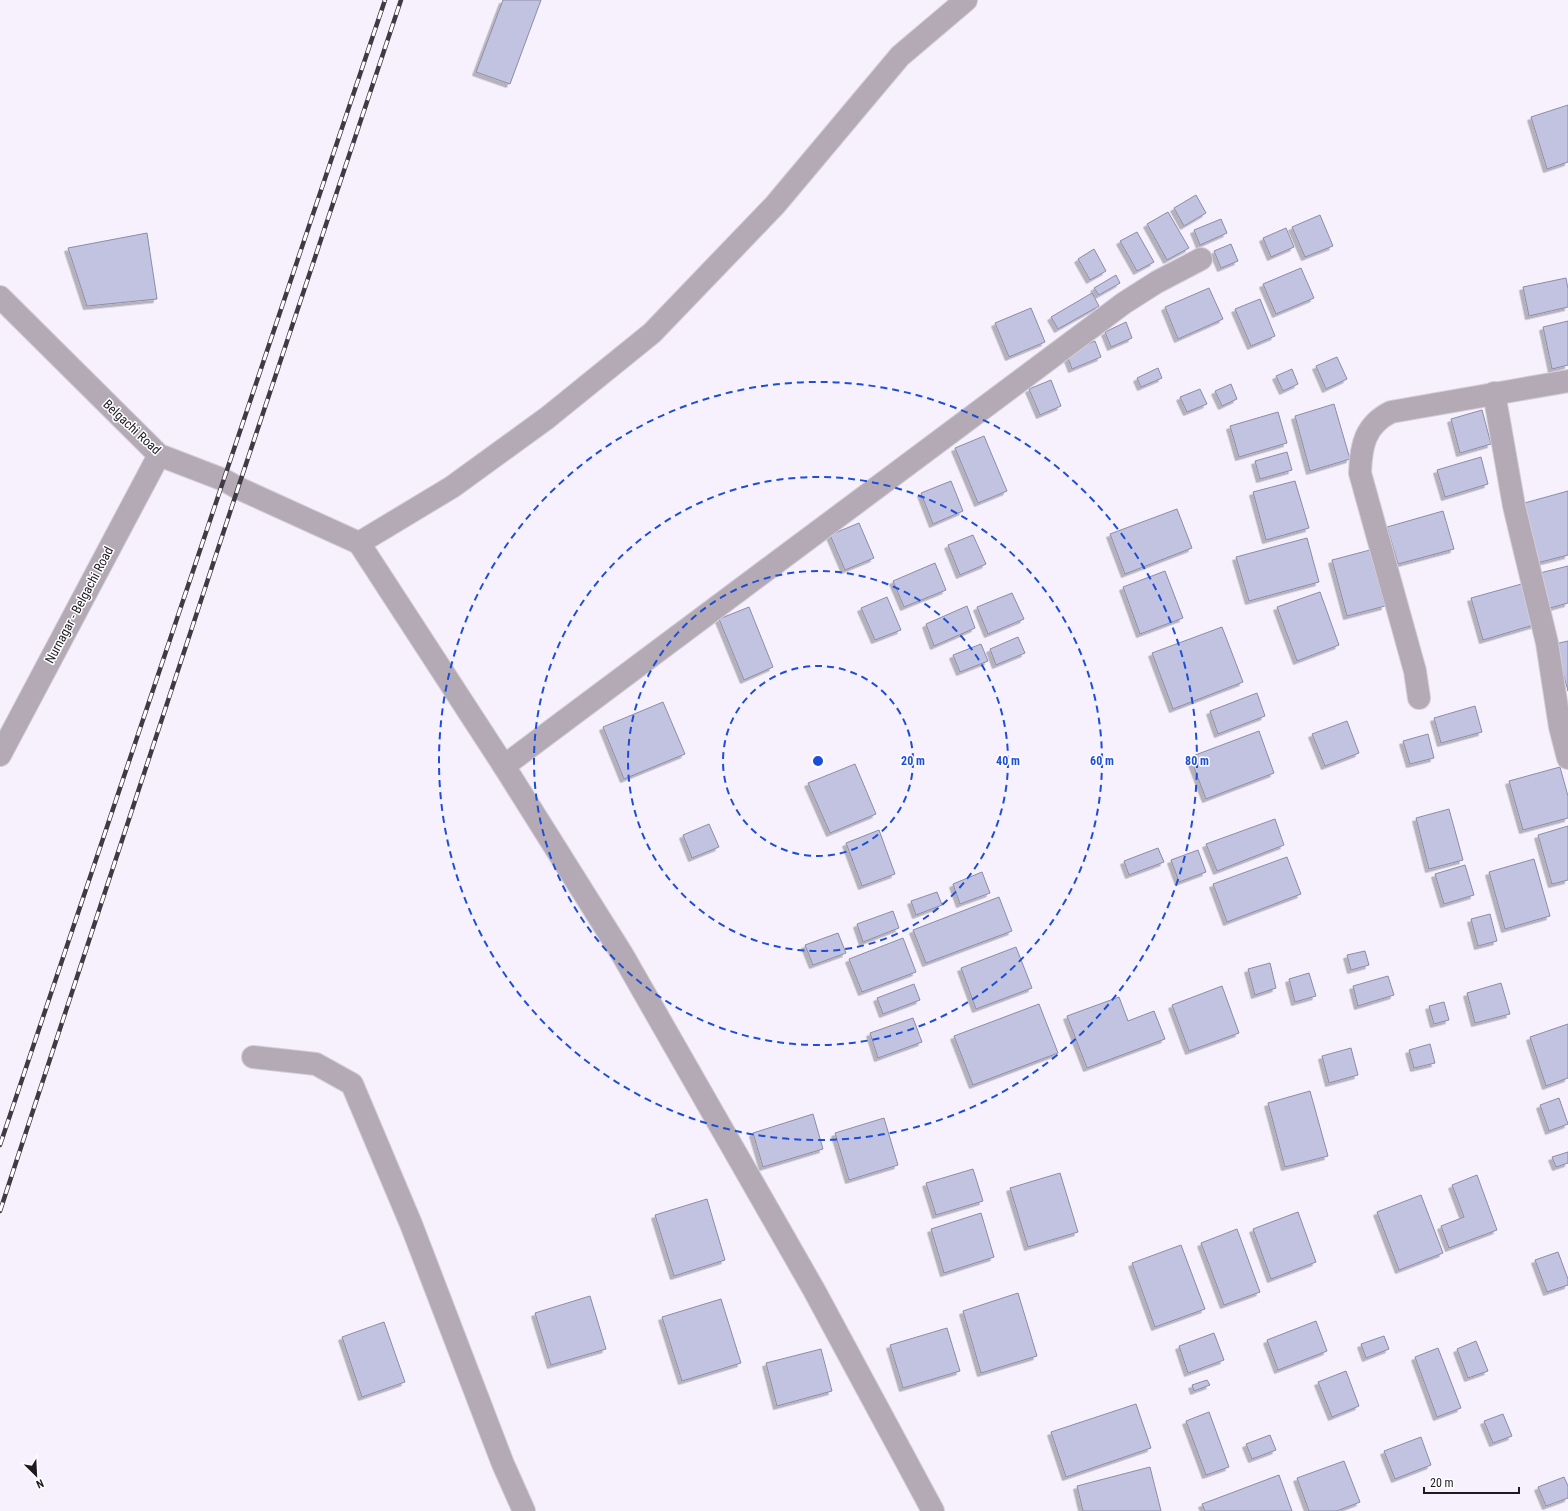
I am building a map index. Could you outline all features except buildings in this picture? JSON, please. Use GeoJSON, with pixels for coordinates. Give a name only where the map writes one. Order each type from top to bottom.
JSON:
{"type":"FeatureCollection","features":[{"type":"Feature","properties":{"kind":"street"},"geometry":{"type":"LineString","coordinates":[[933,1511],[814,1290],[626,961],[504,766],[359,543],[452,487],[547,418],[652,333],[775,205],[900,56],[966,0]]}},
{"type":"Feature","properties":{"kind":"street"},"geometry":{"type":"LineString","coordinates":[[504,766],[1124,303],[1157,282],[1201,260]]}},
{"type":"Feature","properties":{"kind":"street","name":"Belgachi Road"},"geometry":{"type":"LineString","coordinates":[[0,297],[159,455],[224,480],[238,488],[359,543]]}},
{"type":"Feature","properties":{"kind":"street"},"geometry":{"type":"LineString","coordinates":[[1419,698],[1415,671],[1360,473],[1363,446],[1370,427],[1380,417],[1391,412],[1568,381]]}},
{"type":"Feature","properties":{"kind":"street"},"geometry":{"type":"LineString","coordinates":[[1494,393],[1514,506],[1547,643],[1560,727],[1568,758]]}},
{"type":"Feature","properties":{"kind":"street","name":"Nurnagar - Belgachi Road"},"geometry":{"type":"LineString","coordinates":[[0,755],[159,455]]}},
{"type":"Feature","properties":{"kind":"street"},"geometry":{"type":"LineString","coordinates":[[252,1057],[316,1064],[352,1084],[411,1224],[503,1464],[524,1511]]}},
{"type":"Feature","properties":{"kind":"railway"},"geometry":{"type":"LineString","coordinates":[[0,1145],[385,0]]}},
{"type":"Feature","properties":{"kind":"railway"},"geometry":{"type":"LineString","coordinates":[[0,1211],[238,488],[401,0]]}}]}
